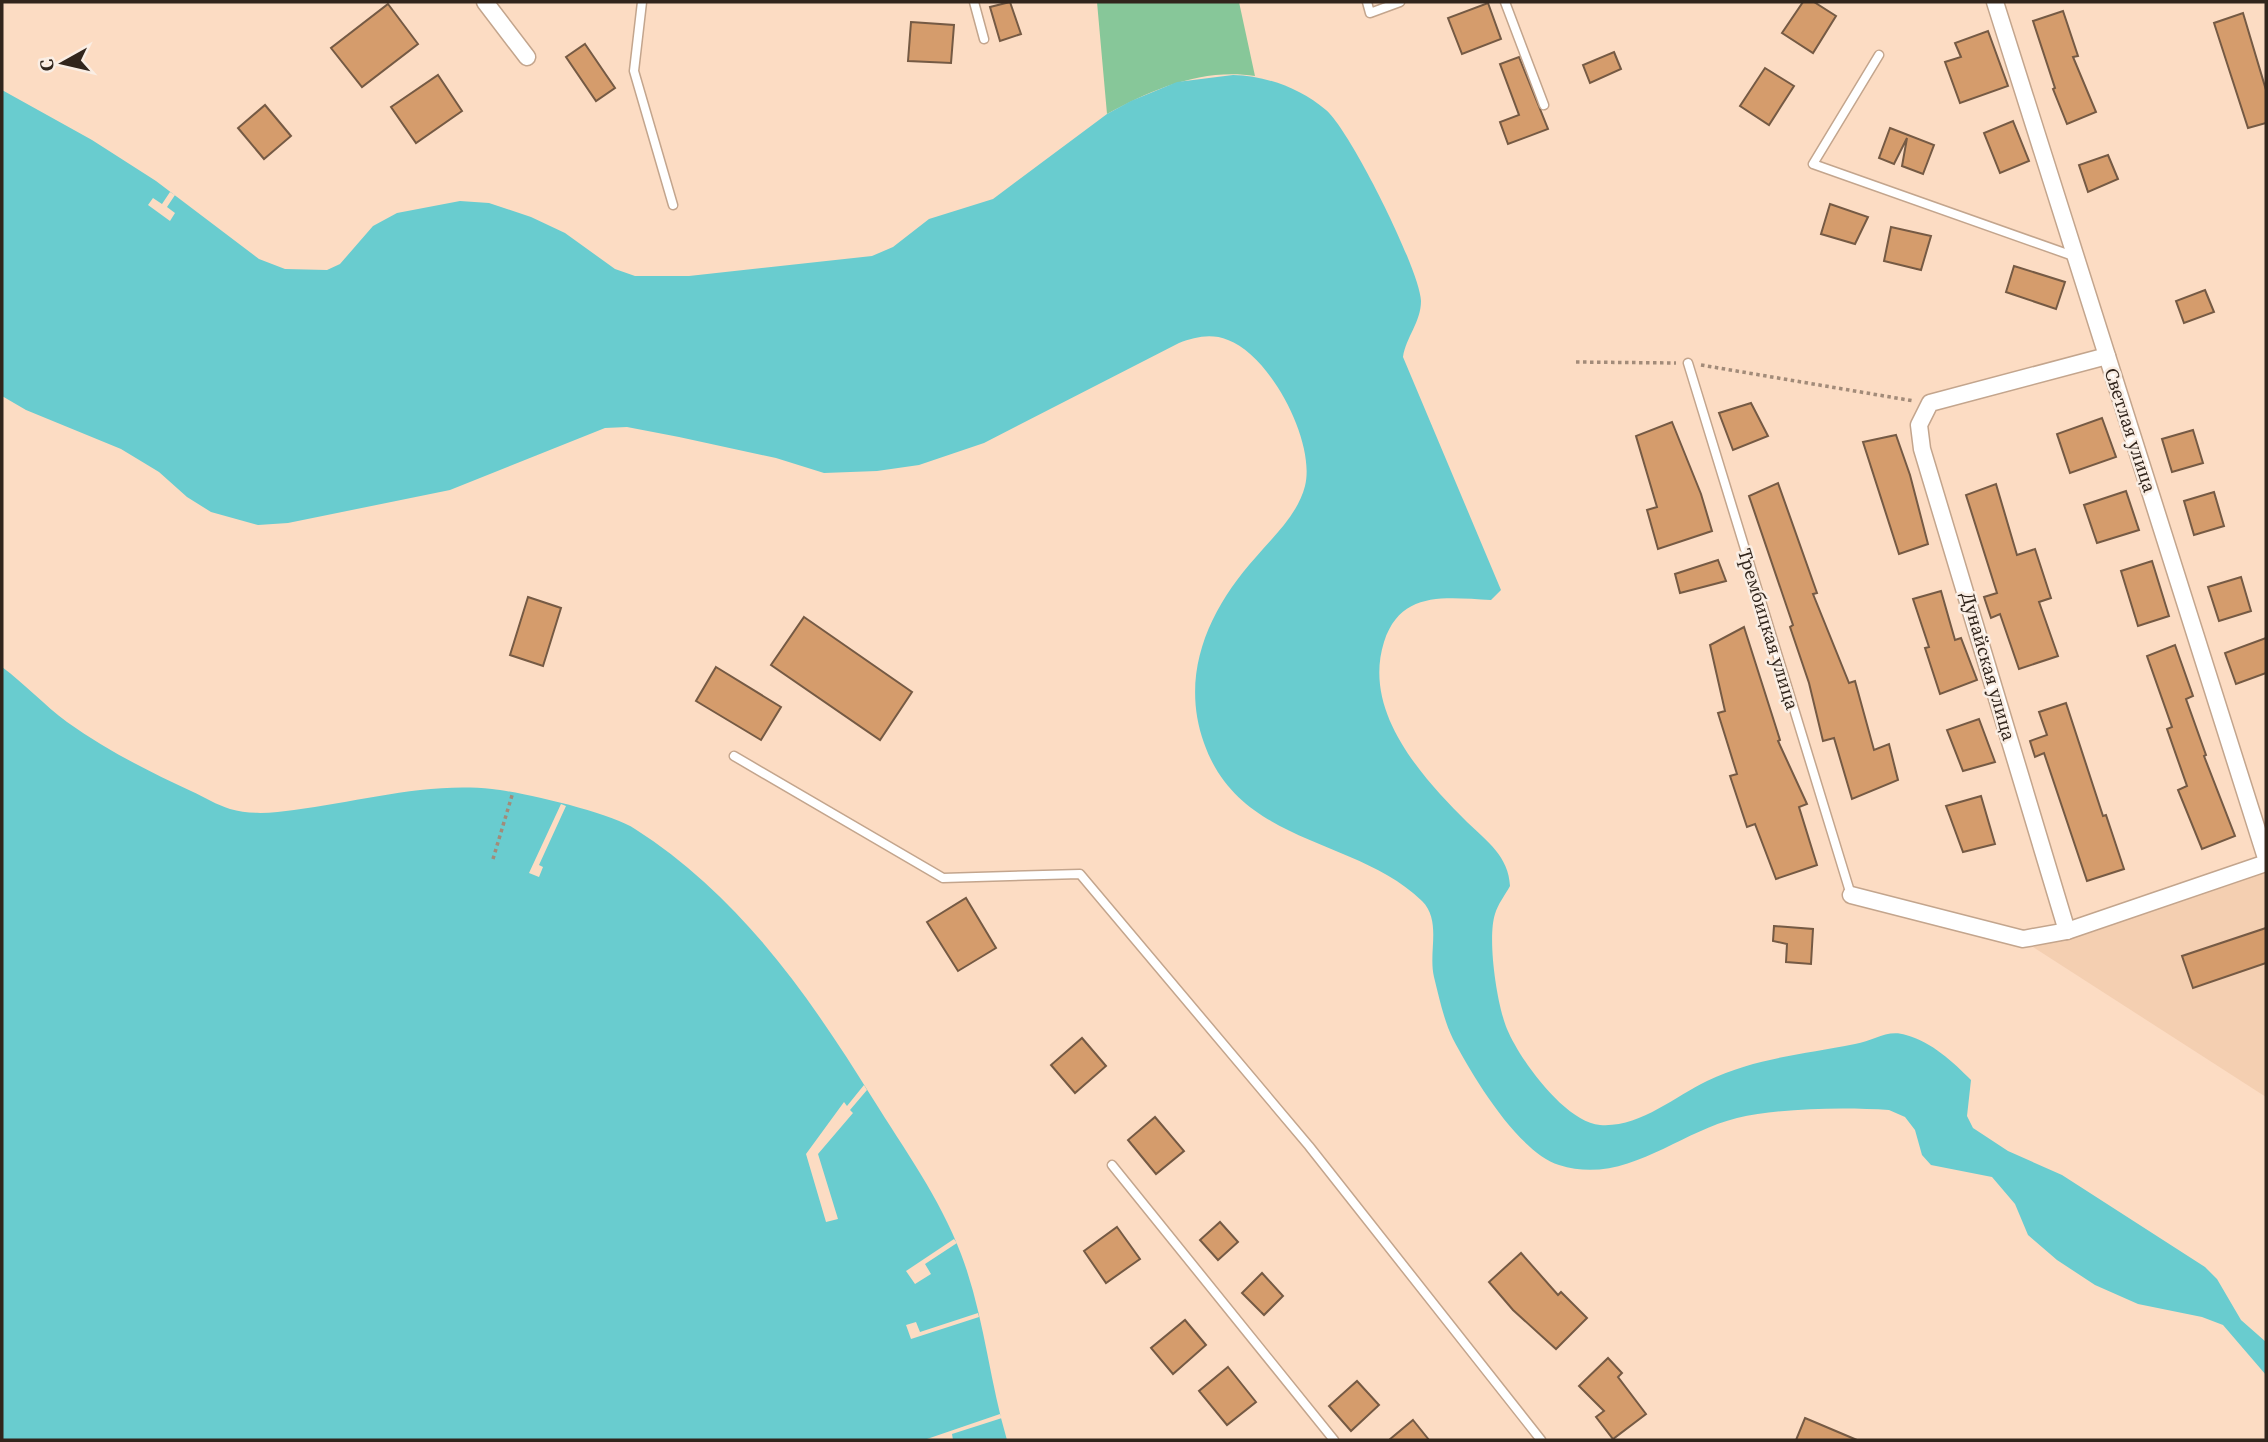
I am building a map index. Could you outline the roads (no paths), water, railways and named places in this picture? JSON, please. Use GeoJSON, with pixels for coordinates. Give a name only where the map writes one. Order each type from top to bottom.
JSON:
{"type":"FeatureCollection","features":[{"type":"Feature","properties":{"kind":"street"},"geometry":{"type":"LineString","coordinates":[[485,2],[527,57]]}},
{"type":"Feature","properties":{"kind":"street","name":"Светлая улица"},"geometry":{"type":"LineString","coordinates":[[1996,2],[2266,860]]}},
{"type":"Feature","properties":{"kind":"street","name":"Дунайская улица"},"geometry":{"type":"LineString","coordinates":[[2067,931],[1922,449],[1919,425],[1930,403],[2108,356]]}},
{"type":"Feature","properties":{"kind":"street"},"geometry":{"type":"LineString","coordinates":[[1851,895],[2023,939],[2067,931],[2266,860]]}},
{"type":"Feature","properties":{"kind":"lane"},"geometry":{"type":"LineString","coordinates":[[642,2],[634,72],[673,205]]}},
{"type":"Feature","properties":{"kind":"lane"},"geometry":{"type":"LineString","coordinates":[[974,2],[984,38]]}},
{"type":"Feature","properties":{"kind":"lane"},"geometry":{"type":"LineString","coordinates":[[1367,2],[1370,13],[1400,2]]}},
{"type":"Feature","properties":{"kind":"lane"},"geometry":{"type":"LineString","coordinates":[[1505,2],[1544,104]]}},
{"type":"Feature","properties":{"kind":"lane"},"geometry":{"type":"LineString","coordinates":[[1879,55],[1813,164],[2076,257]]}},
{"type":"Feature","properties":{"kind":"lane","name":"Трембицкая улица"},"geometry":{"type":"LineString","coordinates":[[1688,363],[1851,895]]}},
{"type":"Feature","properties":{"kind":"lane"},"geometry":{"type":"LineString","coordinates":[[734,756],[943,878],[1080,874],[1309,1146],[1541,1440]]}},
{"type":"Feature","properties":{"kind":"lane"},"geometry":{"type":"LineString","coordinates":[[1112,1165],[1334,1440]]}},
{"type":"Feature","properties":{"kind":"water"},"geometry":{"type":"Polygon","coordinates":[[[1233,75],[1282,85],[1305,95],[1326,110],[1351,144],[1382,201],[1418,285],[1420,309],[1403,357],[1501,590],[1491,600],[1457,598],[1427,601],[1413,605],[1401,613],[1384,642],[1379,668],[1381,693],[1400,741],[1415,764],[1496,850],[1506,866],[1510,886],[1496,910],[1493,925],[1494,972],[1507,1029],[1522,1057],[1545,1088],[1586,1121],[1614,1125],[1642,1117],[1707,1081],[1744,1067],[1862,1043],[1887,1034],[1916,1038],[1941,1053],[1971,1080],[1967,1116],[1973,1128],[2008,1151],[2062,1175],[2205,1267],[2217,1279],[2241,1320],[2266,1342],[2266,1375],[2223,1325],[2202,1317],[2138,1304],[2095,1285],[2057,1260],[2028,1235],[2015,1204],[1992,1177],[1931,1165],[1922,1155],[1915,1130],[1905,1117],[1889,1110],[1813,1109],[1737,1118],[1715,1125],[1650,1155],[1606,1169],[1583,1170],[1559,1165],[1528,1145],[1498,1111],[1450,1032],[1434,977],[1433,927],[1428,909],[1422,901],[1395,880],[1366,864],[1302,837],[1244,802],[1221,777],[1204,743],[1197,717],[1195,692],[1203,643],[1225,598],[1297,506],[1305,486],[1307,468],[1297,424],[1274,381],[1244,349],[1228,340],[1203,337],[1179,343],[984,443],[919,465],[877,471],[824,473],[776,458],[679,437],[627,427],[605,428],[450,490],[288,523],[258,525],[211,512],[187,497],[159,472],[121,449],[26,410],[2,396],[2,90],[92,140],[156,181],[259,259],[285,269],[327,270],[340,264],[373,226],[397,213],[460,201],[489,203],[531,217],[565,233],[615,269],[635,276],[689,276],[872,256],[893,247],[929,219],[993,199],[1107,114],[1131,101],[1177,82],[1233,75]]]}},
{"type":"Feature","properties":{"kind":"water"},"geometry":{"type":"Polygon","coordinates":[[[2,667],[59,715],[97,742],[143,768],[230,809],[270,813],[417,790],[492,789],[524,794],[607,816],[635,829],[673,856],[740,917],[797,986],[849,1061],[932,1194],[952,1233],[969,1277],[1007,1440],[2,1440],[2,667]]]}}]}
